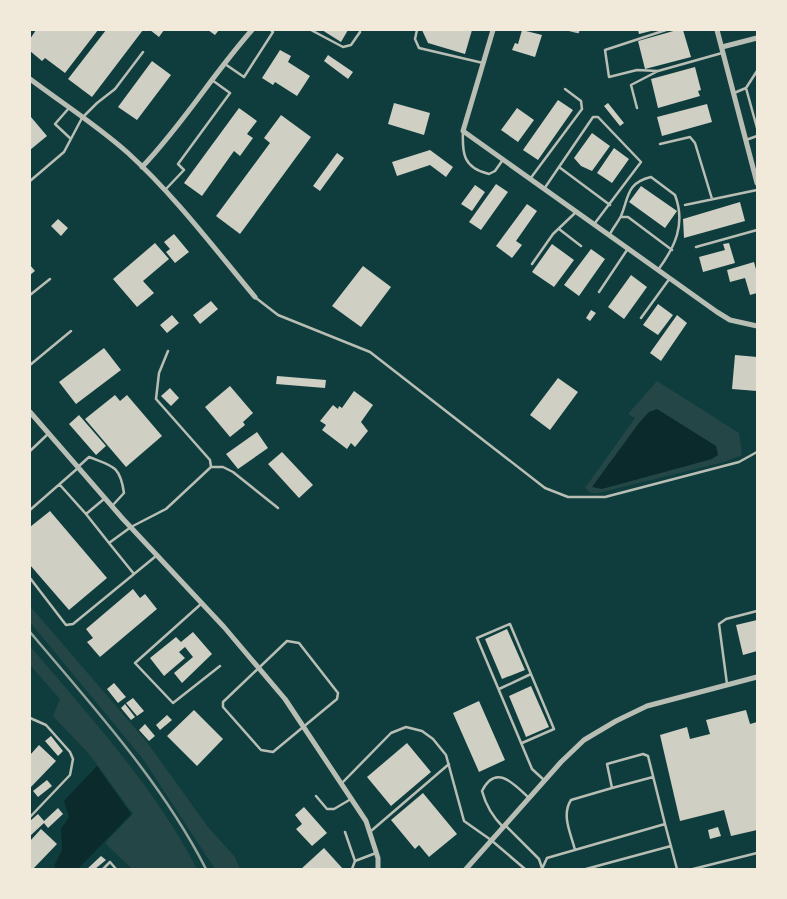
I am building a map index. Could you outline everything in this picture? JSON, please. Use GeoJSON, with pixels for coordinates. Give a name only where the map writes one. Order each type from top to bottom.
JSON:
{"type":"FeatureCollection","features":[{"type":"Feature","properties":{"kind":"street"},"geometry":{"type":"LineString","coordinates":[[142,167],[164,144],[223,63],[252,30]]}},
{"type":"Feature","properties":{"kind":"street"},"geometry":{"type":"LineString","coordinates":[[493,30],[463,131],[730,320],[757,326]]}},
{"type":"Feature","properties":{"kind":"street"},"geometry":{"type":"LineString","coordinates":[[717,30],[757,182]]}},
{"type":"Feature","properties":{"kind":"street"},"geometry":{"type":"LineString","coordinates":[[722,50],[757,38]]}},
{"type":"Feature","properties":{"kind":"street"},"geometry":{"type":"LineString","coordinates":[[30,79],[142,167],[165,190],[255,297]]}},
{"type":"Feature","properties":{"kind":"street"},"geometry":{"type":"LineString","coordinates":[[30,412],[112,506],[202,603],[285,699],[353,798],[366,821],[376,853],[378,869]]}},
{"type":"Feature","properties":{"kind":"street"},"geometry":{"type":"LineString","coordinates":[[466,869],[584,740],[616,721],[647,706],[757,677]]}},
{"type":"Feature","properties":{"kind":"lane"},"geometry":{"type":"LineString","coordinates":[[311,30],[343,47],[351,44],[360,32]]}},
{"type":"Feature","properties":{"kind":"lane"},"geometry":{"type":"LineString","coordinates":[[417,30],[415,39],[419,48],[483,63]]}},
{"type":"Feature","properties":{"kind":"lane"},"geometry":{"type":"LineString","coordinates":[[570,30],[578,32],[578,30]]}},
{"type":"Feature","properties":{"kind":"lane"},"geometry":{"type":"LineString","coordinates":[[658,71],[638,70],[609,77],[605,50],[666,30]]}},
{"type":"Feature","properties":{"kind":"lane"},"geometry":{"type":"LineString","coordinates":[[223,63],[244,77],[272,31]]}},
{"type":"Feature","properties":{"kind":"lane"},"geometry":{"type":"LineString","coordinates":[[637,108],[631,85],[658,71],[722,50]]}},
{"type":"Feature","properties":{"kind":"lane"},"geometry":{"type":"LineString","coordinates":[[30,181],[64,152],[82,118],[115,89],[143,52]]}},
{"type":"Feature","properties":{"kind":"lane"},"geometry":{"type":"LineString","coordinates":[[734,93],[746,88],[757,71]]}},
{"type":"Feature","properties":{"kind":"lane"},"geometry":{"type":"LineString","coordinates":[[165,190],[184,170],[178,164],[230,93],[211,80]]}},
{"type":"Feature","properties":{"kind":"lane"},"geometry":{"type":"LineString","coordinates":[[746,88],[757,128]]}},
{"type":"Feature","properties":{"kind":"lane"},"geometry":{"type":"LineString","coordinates":[[530,179],[582,109],[582,101],[565,89]]}},
{"type":"Feature","properties":{"kind":"lane"},"geometry":{"type":"LineString","coordinates":[[69,108],[55,124],[71,139]]}},
{"type":"Feature","properties":{"kind":"lane"},"geometry":{"type":"LineString","coordinates":[[544,189],[593,117],[598,116],[641,162],[594,225]]}},
{"type":"Feature","properties":{"kind":"lane"},"geometry":{"type":"LineString","coordinates":[[463,131],[464,158],[480,171],[491,174],[503,159]]}},
{"type":"Feature","properties":{"kind":"lane"},"geometry":{"type":"LineString","coordinates":[[746,140],[757,136]]}},
{"type":"Feature","properties":{"kind":"lane"},"geometry":{"type":"LineString","coordinates":[[660,144],[690,137],[695,143],[712,200]]}},
{"type":"Feature","properties":{"kind":"lane"},"geometry":{"type":"LineString","coordinates":[[559,167],[610,205]]}},
{"type":"Feature","properties":{"kind":"lane"},"geometry":{"type":"LineString","coordinates":[[609,235],[621,217],[626,195],[639,180],[651,177],[675,195],[677,199],[679,233],[672,250],[658,270]]}},
{"type":"Feature","properties":{"kind":"lane"},"geometry":{"type":"LineString","coordinates":[[685,206],[757,190]]}},
{"type":"Feature","properties":{"kind":"lane"},"geometry":{"type":"LineString","coordinates":[[532,264],[559,229],[576,212]]}},
{"type":"Feature","properties":{"kind":"lane"},"geometry":{"type":"LineString","coordinates":[[621,217],[628,218],[672,250]]}},
{"type":"Feature","properties":{"kind":"lane"},"geometry":{"type":"LineString","coordinates":[[559,229],[581,246]]}},
{"type":"Feature","properties":{"kind":"lane"},"geometry":{"type":"LineString","coordinates":[[696,247],[757,230]]}},
{"type":"Feature","properties":{"kind":"lane"},"geometry":{"type":"LineString","coordinates":[[599,292],[628,249]]}},
{"type":"Feature","properties":{"kind":"lane"},"geometry":{"type":"LineString","coordinates":[[641,318],[670,278]]}},
{"type":"Feature","properties":{"kind":"lane"},"geometry":{"type":"LineString","coordinates":[[30,295],[50,279]]}},
{"type":"Feature","properties":{"kind":"lane"},"geometry":{"type":"LineString","coordinates":[[255,297],[278,315],[370,352],[545,488],[568,497],[606,497],[739,462],[757,452]]}},
{"type":"Feature","properties":{"kind":"lane"},"geometry":{"type":"LineString","coordinates":[[30,365],[72,330]]}},
{"type":"Feature","properties":{"kind":"lane"},"geometry":{"type":"LineString","coordinates":[[168,351],[159,373],[156,399],[210,460],[211,467]]}},
{"type":"Feature","properties":{"kind":"lane"},"geometry":{"type":"LineString","coordinates":[[30,451],[49,434]]}},
{"type":"Feature","properties":{"kind":"lane"},"geometry":{"type":"LineString","coordinates":[[30,510],[89,457],[110,463],[122,480],[124,493],[112,506]]}},
{"type":"Feature","properties":{"kind":"lane"},"geometry":{"type":"LineString","coordinates":[[109,543],[131,527],[166,509],[211,467],[223,467],[233,472],[278,508]]}},
{"type":"Feature","properties":{"kind":"lane"},"geometry":{"type":"LineString","coordinates":[[60,485],[134,574]]}},
{"type":"Feature","properties":{"kind":"lane"},"geometry":{"type":"LineString","coordinates":[[86,514],[105,498]]}},
{"type":"Feature","properties":{"kind":"lane"},"geometry":{"type":"LineString","coordinates":[[30,578],[66,625],[73,624],[157,555]]}},
{"type":"Feature","properties":{"kind":"lane"},"geometry":{"type":"LineString","coordinates":[[202,603],[135,663],[173,703],[220,666]]}},
{"type":"Feature","properties":{"kind":"lane"},"geometry":{"type":"LineString","coordinates":[[727,684],[719,624],[726,619],[757,611]]}},
{"type":"Feature","properties":{"kind":"lane"},"geometry":{"type":"LineString","coordinates":[[522,743],[554,729],[510,624],[477,638],[532,769],[545,781]]}},
{"type":"Feature","properties":{"kind":"lane"},"geometry":{"type":"LineString","coordinates":[[287,641],[299,643],[338,693],[337,699],[273,752],[261,750],[223,707],[223,702],[258,667],[287,641]]}},
{"type":"Feature","properties":{"kind":"lane"},"geometry":{"type":"LineString","coordinates":[[499,689],[531,674]]}},
{"type":"Feature","properties":{"kind":"lane"},"geometry":{"type":"LineString","coordinates":[[30,718],[46,725],[70,752],[72,767],[70,775],[30,817]]}},
{"type":"Feature","properties":{"kind":"lane"},"geometry":{"type":"LineString","coordinates":[[342,783],[391,733],[406,727],[422,731],[433,739],[446,755],[464,821],[491,840],[525,869]]}},
{"type":"Feature","properties":{"kind":"lane"},"geometry":{"type":"LineString","coordinates":[[612,788],[608,764],[642,754],[648,756],[677,869]]}},
{"type":"Feature","properties":{"kind":"lane"},"geometry":{"type":"LineString","coordinates":[[370,832],[449,764]]}},
{"type":"Feature","properties":{"kind":"lane"},"geometry":{"type":"LineString","coordinates":[[575,850],[566,819],[568,805],[571,800],[653,777]]}},
{"type":"Feature","properties":{"kind":"lane"},"geometry":{"type":"LineString","coordinates":[[529,798],[510,779],[497,778],[484,787],[482,791],[484,800],[492,815],[539,859],[542,869]]}},
{"type":"Feature","properties":{"kind":"lane"},"geometry":{"type":"LineString","coordinates":[[316,796],[327,809],[334,809],[353,798]]}},
{"type":"Feature","properties":{"kind":"lane"},"geometry":{"type":"LineString","coordinates":[[542,869],[547,858],[665,824]]}},
{"type":"Feature","properties":{"kind":"lane"},"geometry":{"type":"LineString","coordinates":[[345,832],[355,861],[352,869]]}},
{"type":"Feature","properties":{"kind":"lane"},"geometry":{"type":"LineString","coordinates":[[586,869],[671,846]]}},
{"type":"Feature","properties":{"kind":"lane"},"geometry":{"type":"LineString","coordinates":[[355,861],[376,853]]}},
{"type":"Feature","properties":{"kind":"lane"},"geometry":{"type":"LineString","coordinates":[[693,869],[757,853]]}},
{"type":"Feature","properties":{"kind":"lane"},"geometry":{"type":"LineString","coordinates":[[103,869],[110,862],[116,869]]}},
{"type":"Feature","properties":{"kind":"shaded area"},"geometry":{"type":"Polygon","coordinates":[[[657,381],[739,433],[742,455],[724,462],[598,493],[591,493],[585,488],[635,418],[628,414],[657,381]]]}},
{"type":"Feature","properties":{"kind":"shaded area"},"geometry":{"type":"Polygon","coordinates":[[[657,409],[716,446],[718,455],[712,459],[602,489],[592,487],[639,423],[649,412],[657,409]]]}},
{"type":"Feature","properties":{"kind":"shaded area"},"geometry":{"type":"Polygon","coordinates":[[[30,606],[146,741],[208,827],[235,857],[240,869],[215,869],[143,759],[30,622],[30,606]]]}},
{"type":"Feature","properties":{"kind":"shaded area"},"geometry":{"type":"Polygon","coordinates":[[[30,646],[98,726],[141,781],[180,838],[197,869],[132,869],[105,843],[133,814],[90,755],[53,716],[60,699],[30,665],[30,646]]]}},
{"type":"Feature","properties":{"kind":"shaded area"},"geometry":{"type":"Polygon","coordinates":[[[97,766],[131,814],[78,869],[57,869],[54,866],[62,850],[61,829],[69,817],[64,801],[97,766]]]}},
{"type":"Feature","properties":{"kind":"building"},"geometry":{"type":"Polygon","coordinates":[[[36,30],[98,30],[65,73],[45,58],[42,61],[30,51],[30,39],[36,30]]]}},
{"type":"Feature","properties":{"kind":"building"},"geometry":{"type":"Polygon","coordinates":[[[106,30],[143,30],[92,97],[68,79],[106,30]]]}},
{"type":"Feature","properties":{"kind":"building"},"geometry":{"type":"Polygon","coordinates":[[[150,30],[164,30],[159,37],[150,30]]]}},
{"type":"Feature","properties":{"kind":"building"},"geometry":{"type":"Polygon","coordinates":[[[208,30],[219,30],[215,35],[208,30]]]}},
{"type":"Feature","properties":{"kind":"building"},"geometry":{"type":"Polygon","coordinates":[[[322,30],[348,30],[341,42],[322,30]]]}},
{"type":"Feature","properties":{"kind":"building"},"geometry":{"type":"Polygon","coordinates":[[[422,30],[472,30],[465,54],[428,43],[422,30]]]}},
{"type":"Feature","properties":{"kind":"building"},"geometry":{"type":"Polygon","coordinates":[[[522,30],[542,35],[535,57],[512,50],[515,43],[518,44],[522,30]]]}},
{"type":"Feature","properties":{"kind":"building"},"geometry":{"type":"Polygon","coordinates":[[[638,30],[651,30],[651,31],[639,34],[638,30]]]}},
{"type":"Feature","properties":{"kind":"building"},"geometry":{"type":"Polygon","coordinates":[[[683,30],[691,57],[645,69],[638,41],[683,30]]]}},
{"type":"Feature","properties":{"kind":"building"},"geometry":{"type":"Polygon","coordinates":[[[280,50],[291,56],[288,62],[310,76],[297,96],[275,82],[273,85],[262,78],[280,50]]]}},
{"type":"Feature","properties":{"kind":"building"},"geometry":{"type":"Polygon","coordinates":[[[328,55],[353,72],[348,79],[324,61],[328,55]]]}},
{"type":"Feature","properties":{"kind":"building"},"geometry":{"type":"Polygon","coordinates":[[[152,61],[171,75],[137,120],[118,107],[152,61]]]}},
{"type":"Feature","properties":{"kind":"building"},"geometry":{"type":"Polygon","coordinates":[[[695,67],[701,90],[698,91],[700,96],[658,108],[651,79],[695,67]]]}},
{"type":"Feature","properties":{"kind":"building"},"geometry":{"type":"Polygon","coordinates":[[[558,100],[573,110],[538,160],[523,150],[558,100]]]}},
{"type":"Feature","properties":{"kind":"building"},"geometry":{"type":"Polygon","coordinates":[[[394,103],[430,113],[424,135],[388,124],[394,103]]]}},
{"type":"Feature","properties":{"kind":"building"},"geometry":{"type":"Polygon","coordinates":[[[608,103],[624,123],[620,126],[604,106],[608,103]]]}},
{"type":"Feature","properties":{"kind":"building"},"geometry":{"type":"Polygon","coordinates":[[[707,104],[712,122],[662,136],[657,117],[707,104]]]}},
{"type":"Feature","properties":{"kind":"building"},"geometry":{"type":"Polygon","coordinates":[[[239,108],[257,121],[247,134],[253,138],[240,156],[234,151],[202,196],[184,183],[239,108]]]}},
{"type":"Feature","properties":{"kind":"building"},"geometry":{"type":"Polygon","coordinates":[[[517,108],[534,120],[518,142],[501,130],[517,108]]]}},
{"type":"Feature","properties":{"kind":"building"},"geometry":{"type":"Polygon","coordinates":[[[281,115],[311,137],[240,234],[216,216],[270,143],[264,138],[281,115]]]}},
{"type":"Feature","properties":{"kind":"building"},"geometry":{"type":"Polygon","coordinates":[[[30,118],[47,136],[30,150],[30,118]]]}},
{"type":"Feature","properties":{"kind":"building"},"geometry":{"type":"Polygon","coordinates":[[[592,133],[610,146],[592,171],[581,166],[574,158],[592,133]]]}},
{"type":"Feature","properties":{"kind":"building"},"geometry":{"type":"Polygon","coordinates":[[[614,148],[629,159],[612,183],[597,173],[614,148]]]}},
{"type":"Feature","properties":{"kind":"building"},"geometry":{"type":"Polygon","coordinates":[[[430,150],[453,167],[446,177],[430,165],[397,176],[392,162],[430,150]]]}},
{"type":"Feature","properties":{"kind":"building"},"geometry":{"type":"Polygon","coordinates":[[[337,153],[344,158],[320,191],[313,186],[337,153]]]}},
{"type":"Feature","properties":{"kind":"building"},"geometry":{"type":"Polygon","coordinates":[[[496,184],[508,192],[481,230],[469,222],[496,184]]]}},
{"type":"Feature","properties":{"kind":"building"},"geometry":{"type":"Polygon","coordinates":[[[475,185],[485,192],[472,211],[461,204],[475,185]]]}},
{"type":"Feature","properties":{"kind":"building"},"geometry":{"type":"Polygon","coordinates":[[[641,186],[677,211],[665,228],[629,202],[641,186]]]}},
{"type":"Feature","properties":{"kind":"building"},"geometry":{"type":"Polygon","coordinates":[[[740,202],[745,221],[684,238],[683,219],[740,202]]]}},
{"type":"Feature","properties":{"kind":"building"},"geometry":{"type":"Polygon","coordinates":[[[527,204],[537,211],[516,241],[522,245],[512,258],[496,246],[527,204]]]}},
{"type":"Feature","properties":{"kind":"building"},"geometry":{"type":"Polygon","coordinates":[[[58,219],[68,228],[61,236],[51,226],[58,219]]]}},
{"type":"Feature","properties":{"kind":"building"},"geometry":{"type":"Polygon","coordinates":[[[174,234],[189,252],[175,263],[166,252],[170,249],[164,242],[174,234]]]}},
{"type":"Feature","properties":{"kind":"building"},"geometry":{"type":"Polygon","coordinates":[[[155,243],[169,259],[143,281],[154,293],[137,307],[113,279],[155,243]]]}},
{"type":"Feature","properties":{"kind":"building"},"geometry":{"type":"Polygon","coordinates":[[[729,243],[735,263],[703,272],[699,257],[725,250],[723,244],[729,243]]]}},
{"type":"Feature","properties":{"kind":"building"},"geometry":{"type":"Polygon","coordinates":[[[552,244],[574,260],[554,287],[532,272],[552,244]]]}},
{"type":"Feature","properties":{"kind":"building"},"geometry":{"type":"Polygon","coordinates":[[[591,249],[605,259],[579,296],[564,285],[591,249]]]}},
{"type":"Feature","properties":{"kind":"building"},"geometry":{"type":"Polygon","coordinates":[[[754,262],[757,273],[757,293],[750,295],[745,278],[730,282],[727,270],[754,262]]]}},
{"type":"Feature","properties":{"kind":"building"},"geometry":{"type":"Polygon","coordinates":[[[30,265],[35,271],[30,275],[30,265]]]}},
{"type":"Feature","properties":{"kind":"building"},"geometry":{"type":"Polygon","coordinates":[[[363,266],[391,287],[361,327],[332,306],[363,266]]]}},
{"type":"Feature","properties":{"kind":"building"},"geometry":{"type":"Polygon","coordinates":[[[631,275],[647,287],[624,319],[608,307],[631,275]]]}},
{"type":"Feature","properties":{"kind":"building"},"geometry":{"type":"Polygon","coordinates":[[[211,301],[218,309],[200,324],[193,315],[211,301]]]}},
{"type":"Feature","properties":{"kind":"building"},"geometry":{"type":"Polygon","coordinates":[[[658,304],[673,315],[658,335],[643,325],[658,304]]]}},
{"type":"Feature","properties":{"kind":"building"},"geometry":{"type":"Polygon","coordinates":[[[591,310],[596,313],[590,321],[586,318],[591,310]]]}},
{"type":"Feature","properties":{"kind":"building"},"geometry":{"type":"Polygon","coordinates":[[[172,315],[179,323],[167,333],[160,325],[172,315]]]}},
{"type":"Feature","properties":{"kind":"building"},"geometry":{"type":"Polygon","coordinates":[[[677,315],[687,323],[661,361],[650,353],[677,315]]]}},
{"type":"Feature","properties":{"kind":"building"},"geometry":{"type":"Polygon","coordinates":[[[104,348],[121,370],[76,404],[59,382],[104,348]]]}},
{"type":"Feature","properties":{"kind":"building"},"geometry":{"type":"Polygon","coordinates":[[[735,355],[757,357],[757,391],[732,389],[735,355]]]}},
{"type":"Feature","properties":{"kind":"building"},"geometry":{"type":"Polygon","coordinates":[[[277,376],[326,380],[325,388],[276,384],[277,376]]]}},
{"type":"Feature","properties":{"kind":"building"},"geometry":{"type":"Polygon","coordinates":[[[558,378],[578,392],[550,430],[530,415],[558,378]]]}},
{"type":"Feature","properties":{"kind":"building"},"geometry":{"type":"Polygon","coordinates":[[[230,386],[253,413],[243,422],[245,425],[230,437],[205,407],[230,386]]]}},
{"type":"Feature","properties":{"kind":"building"},"geometry":{"type":"Polygon","coordinates":[[[170,388],[179,398],[171,406],[161,396],[170,388]]]}},
{"type":"Feature","properties":{"kind":"building"},"geometry":{"type":"Polygon","coordinates":[[[354,391],[373,405],[361,422],[368,431],[355,447],[351,443],[347,449],[322,430],[326,425],[320,421],[333,405],[338,409],[339,406],[342,408],[354,391]]]}},
{"type":"Feature","properties":{"kind":"building"},"geometry":{"type":"Polygon","coordinates":[[[115,395],[120,401],[127,395],[162,436],[126,467],[85,419],[115,395]]]}},
{"type":"Feature","properties":{"kind":"building"},"geometry":{"type":"Polygon","coordinates":[[[79,415],[106,446],[96,455],[69,424],[79,415]]]}},
{"type":"Feature","properties":{"kind":"building"},"geometry":{"type":"Polygon","coordinates":[[[257,432],[268,448],[238,469],[226,454],[257,432]]]}},
{"type":"Feature","properties":{"kind":"building"},"geometry":{"type":"Polygon","coordinates":[[[282,452],[313,485],[299,498],[268,464],[282,452]]]}},
{"type":"Feature","properties":{"kind":"building"},"geometry":{"type":"Polygon","coordinates":[[[50,511],[107,578],[69,610],[30,565],[30,527],[50,511]]]}},
{"type":"Feature","properties":{"kind":"building"},"geometry":{"type":"Polygon","coordinates":[[[133,589],[140,598],[145,594],[157,609],[100,657],[87,642],[93,638],[86,629],[133,589]]]}},
{"type":"Feature","properties":{"kind":"building"},"geometry":{"type":"Polygon","coordinates":[[[757,620],[757,651],[743,655],[736,625],[757,620]]]}},
{"type":"Feature","properties":{"kind":"building"},"geometry":{"type":"Polygon","coordinates":[[[507,629],[525,670],[502,679],[485,639],[507,629]]]}},
{"type":"Feature","properties":{"kind":"building"},"geometry":{"type":"Polygon","coordinates":[[[193,632],[212,654],[182,683],[174,673],[193,657],[185,647],[179,652],[185,658],[164,676],[150,658],[176,637],[181,642],[193,632]]]}},
{"type":"Feature","properties":{"kind":"building"},"geometry":{"type":"Polygon","coordinates":[[[114,683],[126,697],[118,703],[107,689],[114,683]]]}},
{"type":"Feature","properties":{"kind":"building"},"geometry":{"type":"Polygon","coordinates":[[[531,686],[549,727],[526,737],[509,696],[531,686]]]}},
{"type":"Feature","properties":{"kind":"building"},"geometry":{"type":"Polygon","coordinates":[[[133,698],[144,711],[137,716],[126,703],[133,698]]]}},
{"type":"Feature","properties":{"kind":"building"},"geometry":{"type":"Polygon","coordinates":[[[479,701],[505,760],[479,772],[453,713],[479,701]]]}},
{"type":"Feature","properties":{"kind":"building"},"geometry":{"type":"Polygon","coordinates":[[[125,704],[135,717],[131,720],[121,708],[125,704]]]}},
{"type":"Feature","properties":{"kind":"building"},"geometry":{"type":"Polygon","coordinates":[[[194,710],[223,739],[197,766],[167,736],[194,710]]]}},
{"type":"Feature","properties":{"kind":"building"},"geometry":{"type":"Polygon","coordinates":[[[746,710],[750,724],[757,722],[757,830],[731,836],[724,810],[680,821],[660,735],[687,727],[690,739],[710,734],[706,720],[746,710]]]}},
{"type":"Feature","properties":{"kind":"building"},"geometry":{"type":"Polygon","coordinates":[[[167,715],[172,720],[160,730],[156,725],[167,715]]]}},
{"type":"Feature","properties":{"kind":"building"},"geometry":{"type":"Polygon","coordinates":[[[145,724],[155,736],[149,741],[139,730],[145,724]]]}},
{"type":"Feature","properties":{"kind":"building"},"geometry":{"type":"Polygon","coordinates":[[[51,736],[63,751],[58,756],[45,741],[51,736]]]}},
{"type":"Feature","properties":{"kind":"building"},"geometry":{"type":"Polygon","coordinates":[[[407,743],[431,772],[391,806],[367,777],[407,743]]]}},
{"type":"Feature","properties":{"kind":"building"},"geometry":{"type":"Polygon","coordinates":[[[39,745],[56,761],[30,788],[30,755],[39,745]]]}},
{"type":"Feature","properties":{"kind":"building"},"geometry":{"type":"Polygon","coordinates":[[[47,780],[52,786],[38,797],[33,791],[47,780]]]}},
{"type":"Feature","properties":{"kind":"building"},"geometry":{"type":"Polygon","coordinates":[[[423,793],[457,834],[429,857],[419,845],[415,849],[391,820],[423,793]]]}},
{"type":"Feature","properties":{"kind":"building"},"geometry":{"type":"Polygon","coordinates":[[[304,807],[327,833],[312,846],[296,829],[302,824],[295,815],[304,807]]]}},
{"type":"Feature","properties":{"kind":"building"},"geometry":{"type":"Polygon","coordinates":[[[58,808],[63,814],[48,828],[44,823],[30,836],[30,821],[38,814],[44,821],[58,808]]]}},
{"type":"Feature","properties":{"kind":"building"},"geometry":{"type":"Polygon","coordinates":[[[718,827],[721,836],[710,839],[708,830],[718,827]]]}},
{"type":"Feature","properties":{"kind":"building"},"geometry":{"type":"Polygon","coordinates":[[[41,829],[57,844],[33,869],[30,869],[30,841],[41,829]]]}},
{"type":"Feature","properties":{"kind":"building"},"geometry":{"type":"Polygon","coordinates":[[[324,848],[343,869],[301,869],[324,848]]]}},
{"type":"Feature","properties":{"kind":"building"},"geometry":{"type":"Polygon","coordinates":[[[101,856],[106,860],[95,869],[87,869],[101,856]]]}},
{"type":"Feature","properties":{"kind":"railway"},"geometry":{"type":"LineString","coordinates":[[30,632],[102,717],[147,775],[168,805],[206,869]]}}]}
